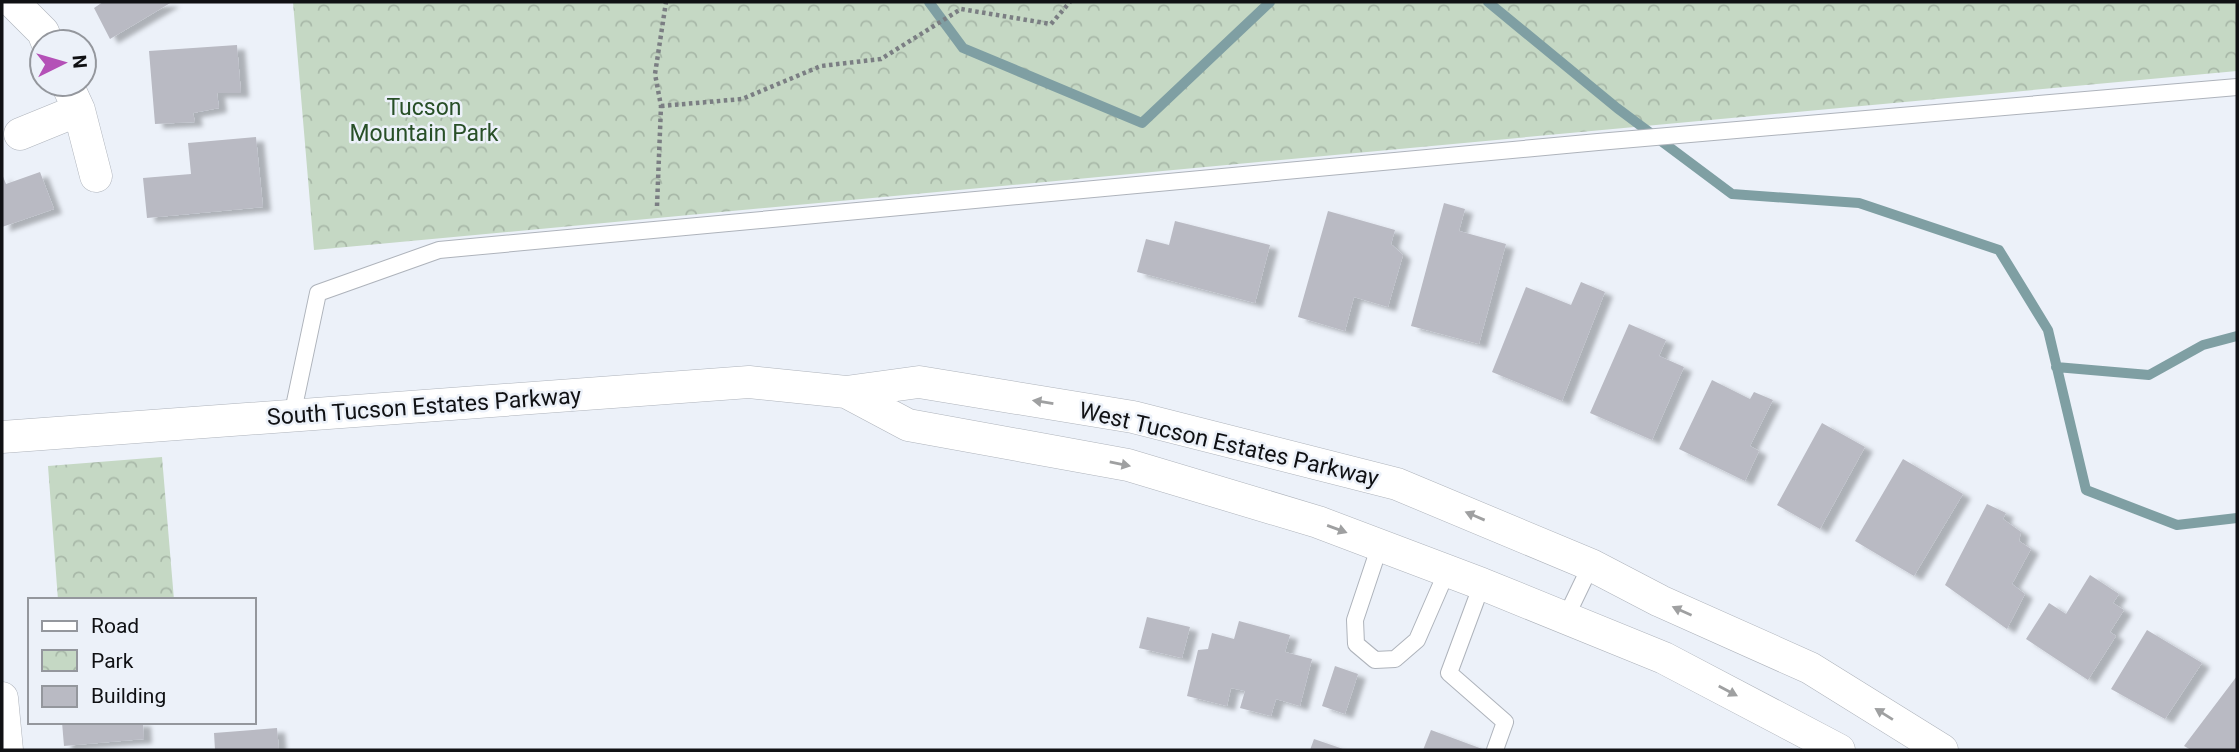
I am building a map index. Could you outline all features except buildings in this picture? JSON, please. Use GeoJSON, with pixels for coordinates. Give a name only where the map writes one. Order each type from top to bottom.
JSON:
{"type":"FeatureCollection","features":[{"type":"Feature","properties":{"kind":"street"},"geometry":{"type":"LineString","coordinates":[[13,2],[39,28]]}},
{"type":"Feature","properties":{"kind":"street"},"geometry":{"type":"LineString","coordinates":[[20,134],[72,98]]}},
{"type":"Feature","properties":{"kind":"street"},"geometry":{"type":"LineString","coordinates":[[73,98],[96,176]]}},
{"type":"Feature","properties":{"kind":"street","name":"South Tucson Estates Parkway"},"geometry":{"type":"LineString","coordinates":[[2,436],[748,382],[846,392]]}},
{"type":"Feature","properties":{"kind":"street","name":"West Tucson Estates Parkway"},"geometry":{"type":"LineString","coordinates":[[846,392],[919,382],[1133,417],[1397,484],[1591,565],[1660,601],[1810,668],[1942,750]]}},
{"type":"Feature","properties":{"kind":"street","name":"West Tucson Estates Parkway"},"geometry":{"type":"LineString","coordinates":[[846,392],[908,425],[1128,465],[1318,522],[1482,584],[1664,658],[1839,750]]}},
{"type":"Feature","properties":{"kind":"street"},"geometry":{"type":"LineString","coordinates":[[2,698],[6,750]]}},
{"type":"Feature","properties":{"kind":"lane"},"geometry":{"type":"LineString","coordinates":[[292,416],[318,293],[439,250],[1598,142],[2231,87],[2237,102]]}},
{"type":"Feature","properties":{"kind":"lane"},"geometry":{"type":"LineString","coordinates":[[1380,545],[1355,620],[1356,644],[1375,660],[1395,659],[1417,640],[1447,571]]}},
{"type":"Feature","properties":{"kind":"lane"},"geometry":{"type":"LineString","coordinates":[[1565,619],[1591,565]]}},
{"type":"Feature","properties":{"kind":"lane"},"geometry":{"type":"LineString","coordinates":[[1482,584],[1449,673],[1504,722],[1495,750]]}},
{"type":"Feature","properties":{"kind":"path"},"geometry":{"type":"LineString","coordinates":[[656,229],[661,106],[655,74],[666,2]]}},
{"type":"Feature","properties":{"kind":"path"},"geometry":{"type":"LineString","coordinates":[[661,106],[742,99],[821,66],[881,59],[961,9],[1051,24],[1070,2]]}},
{"type":"Feature","properties":{"kind":"green space","name":"Tucson Mountain Park"},"geometry":{"type":"Polygon","coordinates":[[[293,2],[2237,2],[2237,71],[314,250],[293,2]]]}},
{"type":"Feature","properties":{"kind":"green space"},"geometry":{"type":"Polygon","coordinates":[[[162,457],[174,598],[58,598],[48,466],[162,457]]]}},
{"type":"Feature","properties":{"kind":"waterway"},"geometry":{"type":"LineString","coordinates":[[929,2],[963,48],[1142,123],[1270,2]]}},
{"type":"Feature","properties":{"kind":"waterway"},"geometry":{"type":"LineString","coordinates":[[1488,2],[1617,108],[1732,194],[1859,203],[1999,250],[2048,330],[2086,490],[2177,525],[2237,518]]}},
{"type":"Feature","properties":{"kind":"waterway"},"geometry":{"type":"LineString","coordinates":[[2056,367],[2149,375],[2203,345],[2237,336]]}}]}
